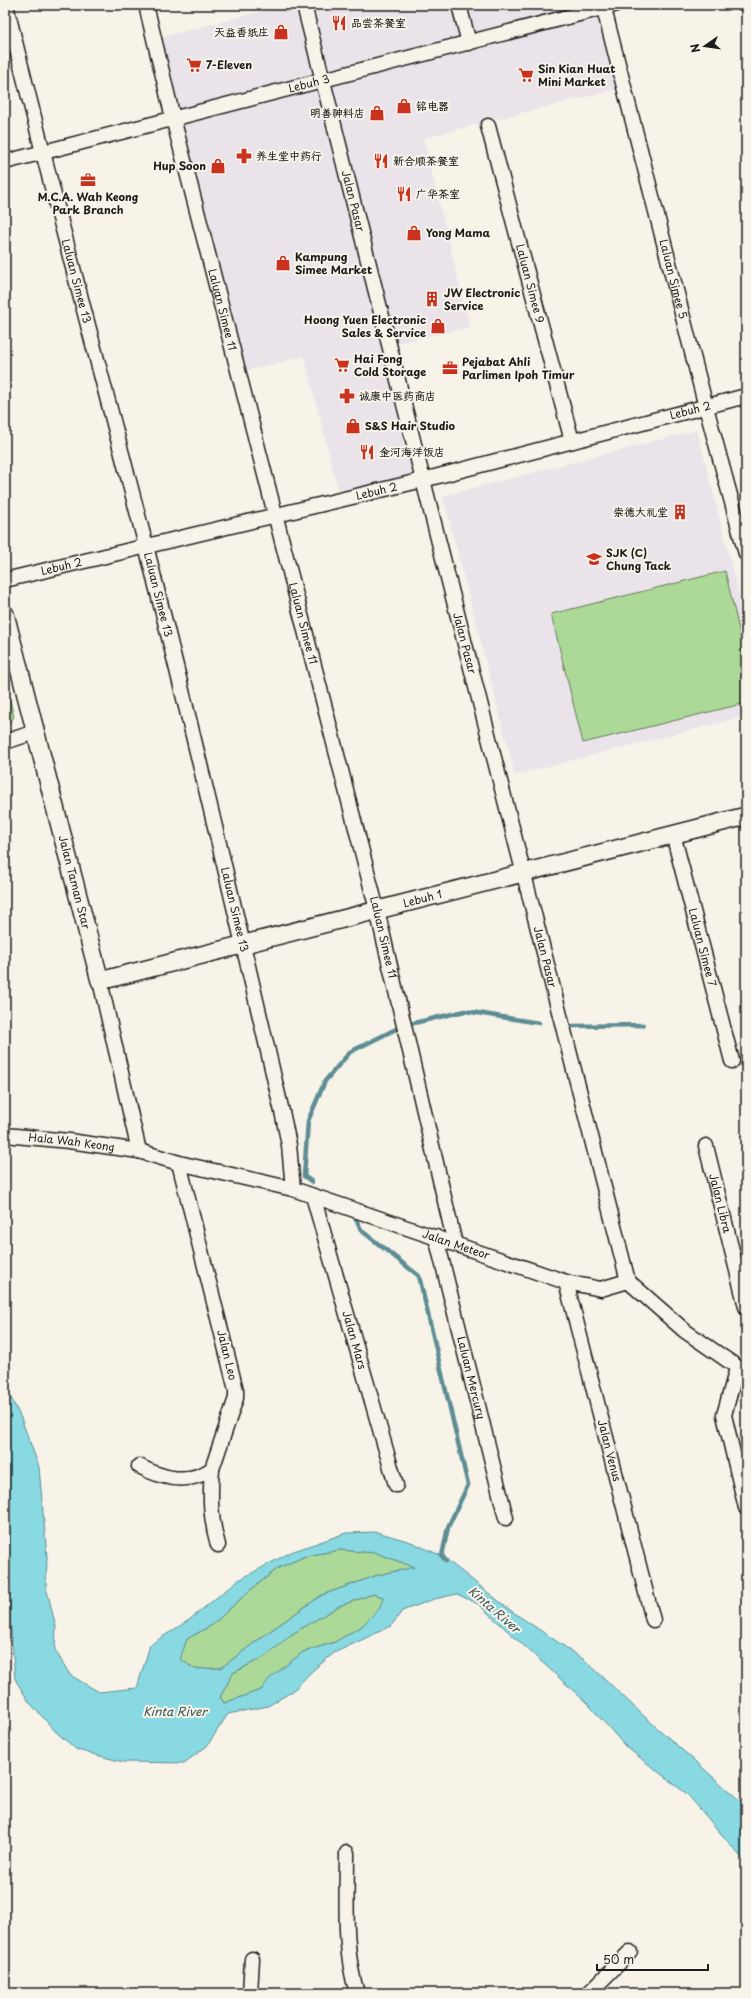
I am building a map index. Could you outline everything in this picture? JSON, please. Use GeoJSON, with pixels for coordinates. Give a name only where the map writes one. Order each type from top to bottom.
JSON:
{"type":"FeatureCollection","features":[{"type":"Feature","properties":{"kind":"street","name":"Laluan Simee 13"},"geometry":{"type":"LineString","coordinates":[[6,5],[42,152],[146,547],[244,944],[284,1116],[289,1145],[293,1189]]}},
{"type":"Feature","properties":{"kind":"street","name":"Laluan Simee 11"},"geometry":{"type":"LineString","coordinates":[[146,5],[377,910],[455,1244]]}},
{"type":"Feature","properties":{"kind":"street","name":"Jalan Pasar"},"geometry":{"type":"LineString","coordinates":[[304,5],[423,480],[525,872],[628,1281]]}},
{"type":"Feature","properties":{"kind":"street"},"geometry":{"type":"LineString","coordinates":[[459,5],[469,43]]}},
{"type":"Feature","properties":{"kind":"street","name":"Lebuh 3"},"geometry":{"type":"LineString","coordinates":[[5,162],[607,6]]}},
{"type":"Feature","properties":{"kind":"street","name":"Laluan Simee 5"},"geometry":{"type":"LineString","coordinates":[[607,6],[706,407],[746,554]]}},
{"type":"Feature","properties":{"kind":"street","name":"Laluan Simee 9"},"geometry":{"type":"LineString","coordinates":[[488,126],[572,441]]}},
{"type":"Feature","properties":{"kind":"street","name":"Lebuh 2"},"geometry":{"type":"LineString","coordinates":[[5,580],[423,480],[746,396]]}},
{"type":"Feature","properties":{"kind":"street","name":"Jalan Taman Star"},"geometry":{"type":"LineString","coordinates":[[5,614],[100,981],[139,1151]]}},
{"type":"Feature","properties":{"kind":"street"},"geometry":{"type":"LineString","coordinates":[[5,742],[35,732]]}},
{"type":"Feature","properties":{"kind":"street","name":"Lebuh 1"},"geometry":{"type":"LineString","coordinates":[[100,981],[746,816]]}},
{"type":"Feature","properties":{"kind":"street","name":"Laluan Simee 7"},"geometry":{"type":"LineString","coordinates":[[673,834],[704,959],[732,1061]]}},
{"type":"Feature","properties":{"kind":"street","name":"Hala Wah Keong"},"geometry":{"type":"LineString","coordinates":[[5,1136],[69,1141],[139,1151]]}},
{"type":"Feature","properties":{"kind":"street","name":"Jalan Libra"},"geometry":{"type":"LineString","coordinates":[[706,1146],[746,1307]]}},
{"type":"Feature","properties":{"kind":"street","name":"Jalan Meteor"},"geometry":{"type":"LineString","coordinates":[[139,1151],[179,1163],[293,1189],[566,1282],[601,1289],[628,1281]]}},
{"type":"Feature","properties":{"kind":"street","name":"Jalan Leo"},"geometry":{"type":"LineString","coordinates":[[179,1163],[236,1390],[233,1408],[212,1469],[210,1498],[211,1514],[218,1545]]}},
{"type":"Feature","properties":{"kind":"street","name":"Jalan Mars"},"geometry":{"type":"LineString","coordinates":[[313,1196],[396,1485]]}},
{"type":"Feature","properties":{"kind":"street","name":"Laluan Mercury"},"geometry":{"type":"LineString","coordinates":[[436,1237],[506,1518]]}},
{"type":"Feature","properties":{"kind":"street"},"geometry":{"type":"LineString","coordinates":[[628,1281],[685,1331],[741,1371],[724,1415],[746,1508]]}},
{"type":"Feature","properties":{"kind":"street","name":"Jalan Venus"},"geometry":{"type":"LineString","coordinates":[[566,1282],[653,1620]]}},
{"type":"Feature","properties":{"kind":"street"},"geometry":{"type":"LineString","coordinates":[[138,1466],[152,1474],[183,1479],[199,1477],[212,1469]]}},
{"type":"Feature","properties":{"kind":"street"},"geometry":{"type":"LineString","coordinates":[[347,1853],[347,1900],[351,1973],[357,1993]]}},
{"type":"Feature","properties":{"kind":"street"},"geometry":{"type":"LineString","coordinates":[[589,1993],[630,1952]]}},
{"type":"Feature","properties":{"kind":"street"},"geometry":{"type":"LineString","coordinates":[[250,1993],[252,1959]]}},
{"type":"Feature","properties":{"kind":"shaded area"},"geometry":{"type":"Polygon","coordinates":[[[286,5],[602,5],[621,88],[423,138],[470,327],[389,345],[421,478],[340,497],[304,356],[238,373],[154,39],[286,5]]]}},
{"type":"Feature","properties":{"kind":"shaded area","name":"SJK (C) Chung Tack"},"geometry":{"type":"Polygon","coordinates":[[[697,430],[746,622],[746,716],[515,775],[443,496],[697,430]]]}},
{"type":"Feature","properties":{"kind":"green space"},"geometry":{"type":"Polygon","coordinates":[[[725,571],[746,658],[746,703],[583,743],[551,614],[725,571]]]}},
{"type":"Feature","properties":{"kind":"green space"},"geometry":{"type":"Polygon","coordinates":[[[5,680],[14,717],[5,728],[5,680]]]}},
{"type":"Feature","properties":{"kind":"green space"},"geometry":{"type":"Polygon","coordinates":[[[340,1550],[376,1553],[415,1567],[378,1575],[322,1595],[221,1668],[195,1669],[179,1659],[187,1639],[212,1625],[248,1592],[278,1568],[306,1556],[340,1550]]]}},
{"type":"Feature","properties":{"kind":"green space"},"geometry":{"type":"Polygon","coordinates":[[[373,1594],[384,1597],[380,1608],[362,1626],[335,1642],[303,1652],[270,1679],[261,1690],[224,1703],[220,1697],[233,1673],[266,1656],[292,1634],[339,1606],[373,1594]]]}},
{"type":"Feature","properties":{"kind":"water","name":"Kinta River"},"geometry":{"type":"Polygon","coordinates":[[[5,1386],[21,1418],[39,1467],[47,1557],[46,1587],[56,1627],[55,1650],[70,1675],[99,1692],[137,1688],[150,1645],[189,1620],[237,1581],[291,1552],[346,1533],[377,1532],[411,1542],[442,1556],[510,1610],[586,1661],[646,1718],[746,1806],[746,1863],[688,1795],[625,1746],[588,1704],[478,1604],[457,1594],[434,1599],[402,1611],[391,1626],[334,1653],[312,1671],[293,1691],[268,1706],[228,1714],[207,1746],[184,1763],[123,1762],[77,1750],[56,1732],[29,1702],[15,1679],[5,1548],[5,1386]],[[340,1550],[306,1556],[278,1568],[248,1592],[212,1625],[187,1639],[180,1659],[195,1669],[221,1668],[322,1595],[378,1575],[414,1567],[376,1553],[340,1550]],[[373,1594],[339,1606],[292,1634],[266,1656],[233,1673],[220,1697],[224,1703],[261,1690],[269,1679],[303,1652],[335,1642],[362,1626],[380,1608],[383,1597],[373,1594]]]}},
{"type":"Feature","properties":{"kind":"waterway"},"geometry":{"type":"LineString","coordinates":[[414,1023],[465,1011],[539,1023]]}},
{"type":"Feature","properties":{"kind":"waterway"},"geometry":{"type":"LineString","coordinates":[[573,1026],[643,1025]]}},
{"type":"Feature","properties":{"kind":"waterway"},"geometry":{"type":"LineString","coordinates":[[312,1182],[304,1176],[308,1121],[325,1081],[350,1052],[396,1029]]}},
{"type":"Feature","properties":{"kind":"waterway"},"geometry":{"type":"LineString","coordinates":[[355,1218],[362,1231],[419,1276],[468,1485],[448,1527],[442,1556],[446,1561]]}},
{"type":"Feature","properties":{"kind":"place","name":"品尝茶餐室"},"geometry":{"type":"Point","coordinates":[339,23]}},
{"type":"Feature","properties":{"kind":"place","name":"天益香纸庄"},"geometry":{"type":"Point","coordinates":[281,32]}},
{"type":"Feature","properties":{"kind":"place","name":"7-Eleven"},"geometry":{"type":"Point","coordinates":[194,65]}},
{"type":"Feature","properties":{"kind":"place","name":"Sin Kian Huat Mini Market"},"geometry":{"type":"Point","coordinates":[526,75]}},
{"type":"Feature","properties":{"kind":"place","name":"铭电器"},"geometry":{"type":"Point","coordinates":[404,106]}},
{"type":"Feature","properties":{"kind":"place","name":"明善神料店"},"geometry":{"type":"Point","coordinates":[377,113]}},
{"type":"Feature","properties":{"kind":"place","name":"养生堂中药行"},"geometry":{"type":"Point","coordinates":[244,156]}},
{"type":"Feature","properties":{"kind":"place","name":"新合顺茶餐室"},"geometry":{"type":"Point","coordinates":[381,161]}},
{"type":"Feature","properties":{"kind":"place","name":"Hup Soon"},"geometry":{"type":"Point","coordinates":[218,166]}},
{"type":"Feature","properties":{"kind":"place","name":"M.C.A. Wah Keong Park Branch"},"geometry":{"type":"Point","coordinates":[88,180]}},
{"type":"Feature","properties":{"kind":"place","name":"广华茶室"},"geometry":{"type":"Point","coordinates":[404,194]}},
{"type":"Feature","properties":{"kind":"place","name":"Yong Mama"},"geometry":{"type":"Point","coordinates":[414,233]}},
{"type":"Feature","properties":{"kind":"place","name":"Kampung Simee Market"},"geometry":{"type":"Point","coordinates":[283,263]}},
{"type":"Feature","properties":{"kind":"place","name":"JW Electronic Service"},"geometry":{"type":"Point","coordinates":[432,299]}},
{"type":"Feature","properties":{"kind":"place","name":"Hoong Yuen Electronic Sales & Service"},"geometry":{"type":"Point","coordinates":[438,326]}},
{"type":"Feature","properties":{"kind":"place","name":"Hai Fong Cold Storage"},"geometry":{"type":"Point","coordinates":[342,365]}},
{"type":"Feature","properties":{"kind":"place","name":"Pejabat Ahli Parlimen Ipoh Timur"},"geometry":{"type":"Point","coordinates":[450,368]}},
{"type":"Feature","properties":{"kind":"place","name":"诚康中医药商店"},"geometry":{"type":"Point","coordinates":[347,396]}},
{"type":"Feature","properties":{"kind":"place","name":"S&S Hair Studio"},"geometry":{"type":"Point","coordinates":[353,426]}},
{"type":"Feature","properties":{"kind":"place","name":"金河海洋饭店"},"geometry":{"type":"Point","coordinates":[367,452]}},
{"type":"Feature","properties":{"kind":"place","name":"崇德大礼堂"},"geometry":{"type":"Point","coordinates":[680,512]}},
{"type":"Feature","properties":{"kind":"place","name":"SJK (C) Chung Tack"},"geometry":{"type":"Point","coordinates":[594,559]}}]}
